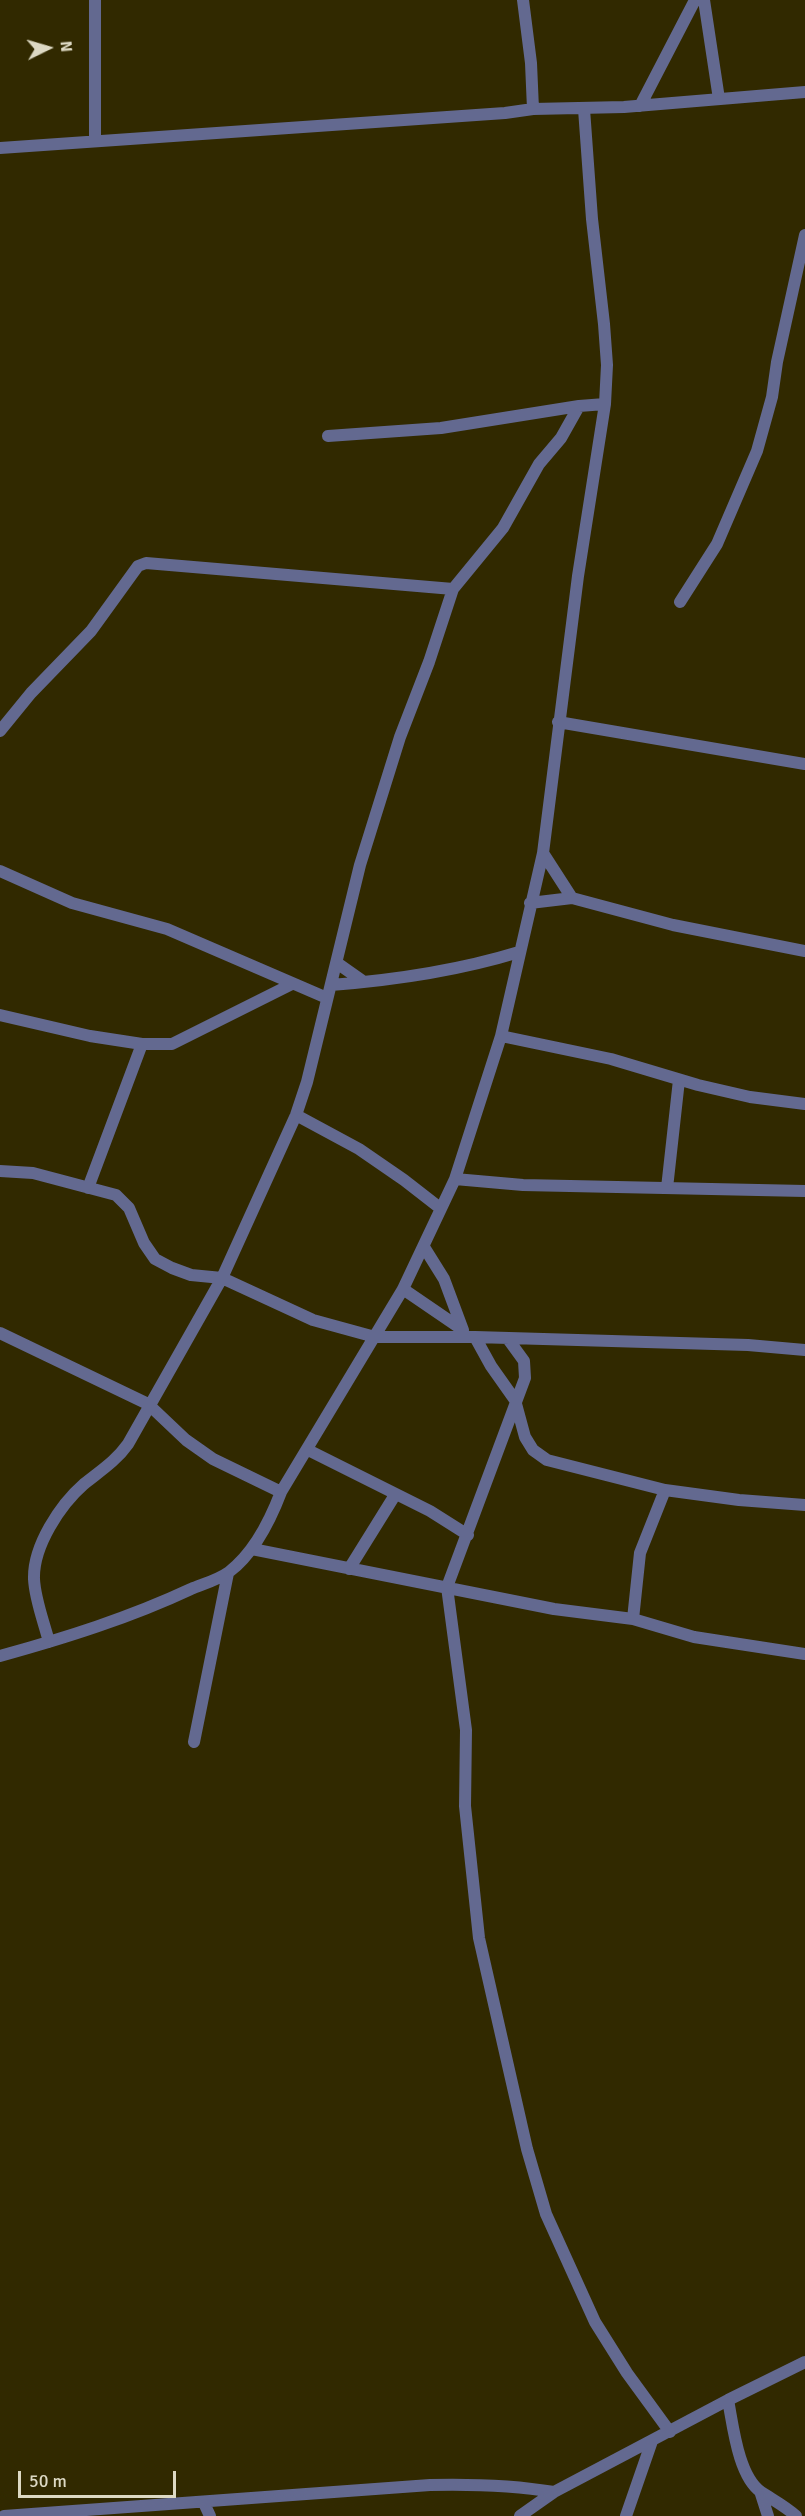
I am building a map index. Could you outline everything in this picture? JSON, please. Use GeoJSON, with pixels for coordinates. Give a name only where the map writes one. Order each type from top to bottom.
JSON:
{"type":"FeatureCollection","features":[{"type":"Feature","properties":{"kind":"street"},"geometry":{"type":"LineString","coordinates":[[95,0],[95,140]]}},
{"type":"Feature","properties":{"kind":"street"},"geometry":{"type":"LineString","coordinates":[[523,0],[531,63],[533,109]]}},
{"type":"Feature","properties":{"kind":"street"},"geometry":{"type":"LineString","coordinates":[[640,106],[695,0]]}},
{"type":"Feature","properties":{"kind":"street"},"geometry":{"type":"LineString","coordinates":[[704,0],[719,99]]}},
{"type":"Feature","properties":{"kind":"street"},"geometry":{"type":"LineString","coordinates":[[0,148],[505,113],[533,109],[640,106],[805,92]]}},
{"type":"Feature","properties":{"kind":"street"},"geometry":{"type":"LineString","coordinates":[[0,1656],[99,1627],[165,1603],[228,1573],[252,1549],[274,1510],[281,1492],[403,1289],[455,1179],[501,1035],[543,853],[558,722],[605,404],[607,365],[592,219],[584,109]]}},
{"type":"Feature","properties":{"kind":"street"},"geometry":{"type":"LineString","coordinates":[[680,602],[717,544],[757,451],[772,397],[777,362],[805,235]]}},
{"type":"Feature","properties":{"kind":"street"},"geometry":{"type":"LineString","coordinates":[[328,436],[441,428],[605,404]]}},
{"type":"Feature","properties":{"kind":"street"},"geometry":{"type":"LineString","coordinates":[[49,1642],[34,1582],[36,1559],[41,1547],[62,1508],[85,1484],[120,1455],[222,1278],[296,1115],[307,1083],[367,844],[400,737],[429,662],[453,589],[503,528],[539,464],[561,438],[579,406]]}},
{"type":"Feature","properties":{"kind":"street"},"geometry":{"type":"LineString","coordinates":[[0,731],[31,693],[91,631],[138,566],[146,563],[453,589]]}},
{"type":"Feature","properties":{"kind":"street"},"geometry":{"type":"LineString","coordinates":[[558,722],[805,764]]}},
{"type":"Feature","properties":{"kind":"street"},"geometry":{"type":"LineString","coordinates":[[543,853],[572,898]]}},
{"type":"Feature","properties":{"kind":"street"},"geometry":{"type":"LineString","coordinates":[[0,871],[72,903],[166,929],[257,967],[291,984],[329,991],[363,982],[417,977],[461,968],[519,952]]}},
{"type":"Feature","properties":{"kind":"street"},"geometry":{"type":"LineString","coordinates":[[530,903],[572,898],[673,925],[805,951]]}},
{"type":"Feature","properties":{"kind":"street"},"geometry":{"type":"LineString","coordinates":[[337,963],[363,982]]}},
{"type":"Feature","properties":{"kind":"street"},"geometry":{"type":"LineString","coordinates":[[0,1015],[90,1036],[142,1044],[172,1044],[224,1020],[291,984]]}},
{"type":"Feature","properties":{"kind":"street"},"geometry":{"type":"LineString","coordinates":[[501,1035],[611,1059],[679,1080],[750,1097],[805,1104]]}},
{"type":"Feature","properties":{"kind":"street"},"geometry":{"type":"LineString","coordinates":[[88,1188],[142,1044]]}},
{"type":"Feature","properties":{"kind":"street"},"geometry":{"type":"LineString","coordinates":[[667,1188],[679,1080]]}},
{"type":"Feature","properties":{"kind":"street"},"geometry":{"type":"LineString","coordinates":[[296,1115],[374,1160],[440,1208]]}},
{"type":"Feature","properties":{"kind":"street"},"geometry":{"type":"LineString","coordinates":[[0,1171],[33,1173],[116,1195],[129,1208],[144,1243],[155,1259],[191,1275],[222,1278],[313,1320],[375,1337],[469,1335],[508,1339],[748,1346],[805,1350]]}},
{"type":"Feature","properties":{"kind":"street"},"geometry":{"type":"LineString","coordinates":[[455,1179],[523,1185],[805,1191]]}},
{"type":"Feature","properties":{"kind":"street"},"geometry":{"type":"LineString","coordinates":[[424,1247],[444,1279],[469,1335],[515,1400],[525,1437],[533,1450],[547,1460],[665,1490],[739,1500],[805,1505]]}},
{"type":"Feature","properties":{"kind":"street"},"geometry":{"type":"LineString","coordinates":[[403,1289],[469,1335]]}},
{"type":"Feature","properties":{"kind":"street"},"geometry":{"type":"LineString","coordinates":[[0,1333],[148,1404],[186,1440],[207,1455],[281,1492]]}},
{"type":"Feature","properties":{"kind":"street"},"geometry":{"type":"LineString","coordinates":[[508,1339],[524,1361],[525,1378],[447,1587],[466,1730],[465,1806],[479,1938],[527,2149],[546,2214],[595,2322],[627,2373],[670,2432]]}},
{"type":"Feature","properties":{"kind":"street"},"geometry":{"type":"LineString","coordinates":[[308,1450],[430,1511],[468,1535]]}},
{"type":"Feature","properties":{"kind":"street"},"geometry":{"type":"LineString","coordinates":[[633,1620],[640,1553],[665,1490]]}},
{"type":"Feature","properties":{"kind":"street"},"geometry":{"type":"LineString","coordinates":[[349,1569],[395,1495]]}},
{"type":"Feature","properties":{"kind":"street"},"geometry":{"type":"LineString","coordinates":[[252,1549],[554,1609],[633,1620],[694,1637],[805,1654]]}},
{"type":"Feature","properties":{"kind":"street"},"geometry":{"type":"LineString","coordinates":[[194,1742],[228,1573]]}},
{"type":"Feature","properties":{"kind":"street"},"geometry":{"type":"LineString","coordinates":[[520,2516],[554,2492],[805,2362]]}},
{"type":"Feature","properties":{"kind":"street"},"geometry":{"type":"LineString","coordinates":[[728,2400],[740,2456],[748,2474],[760,2491],[768,2516]]}},
{"type":"Feature","properties":{"kind":"street"},"geometry":{"type":"LineString","coordinates":[[626,2516],[652,2441]]}},
{"type":"Feature","properties":{"kind":"street"},"geometry":{"type":"LineString","coordinates":[[4,2516],[430,2485],[483,2483],[554,2492]]}},
{"type":"Feature","properties":{"kind":"street"},"geometry":{"type":"LineString","coordinates":[[760,2491],[772,2497],[796,2516]]}},
{"type":"Feature","properties":{"kind":"street"},"geometry":{"type":"LineString","coordinates":[[204,2503],[210,2516]]}}]}
